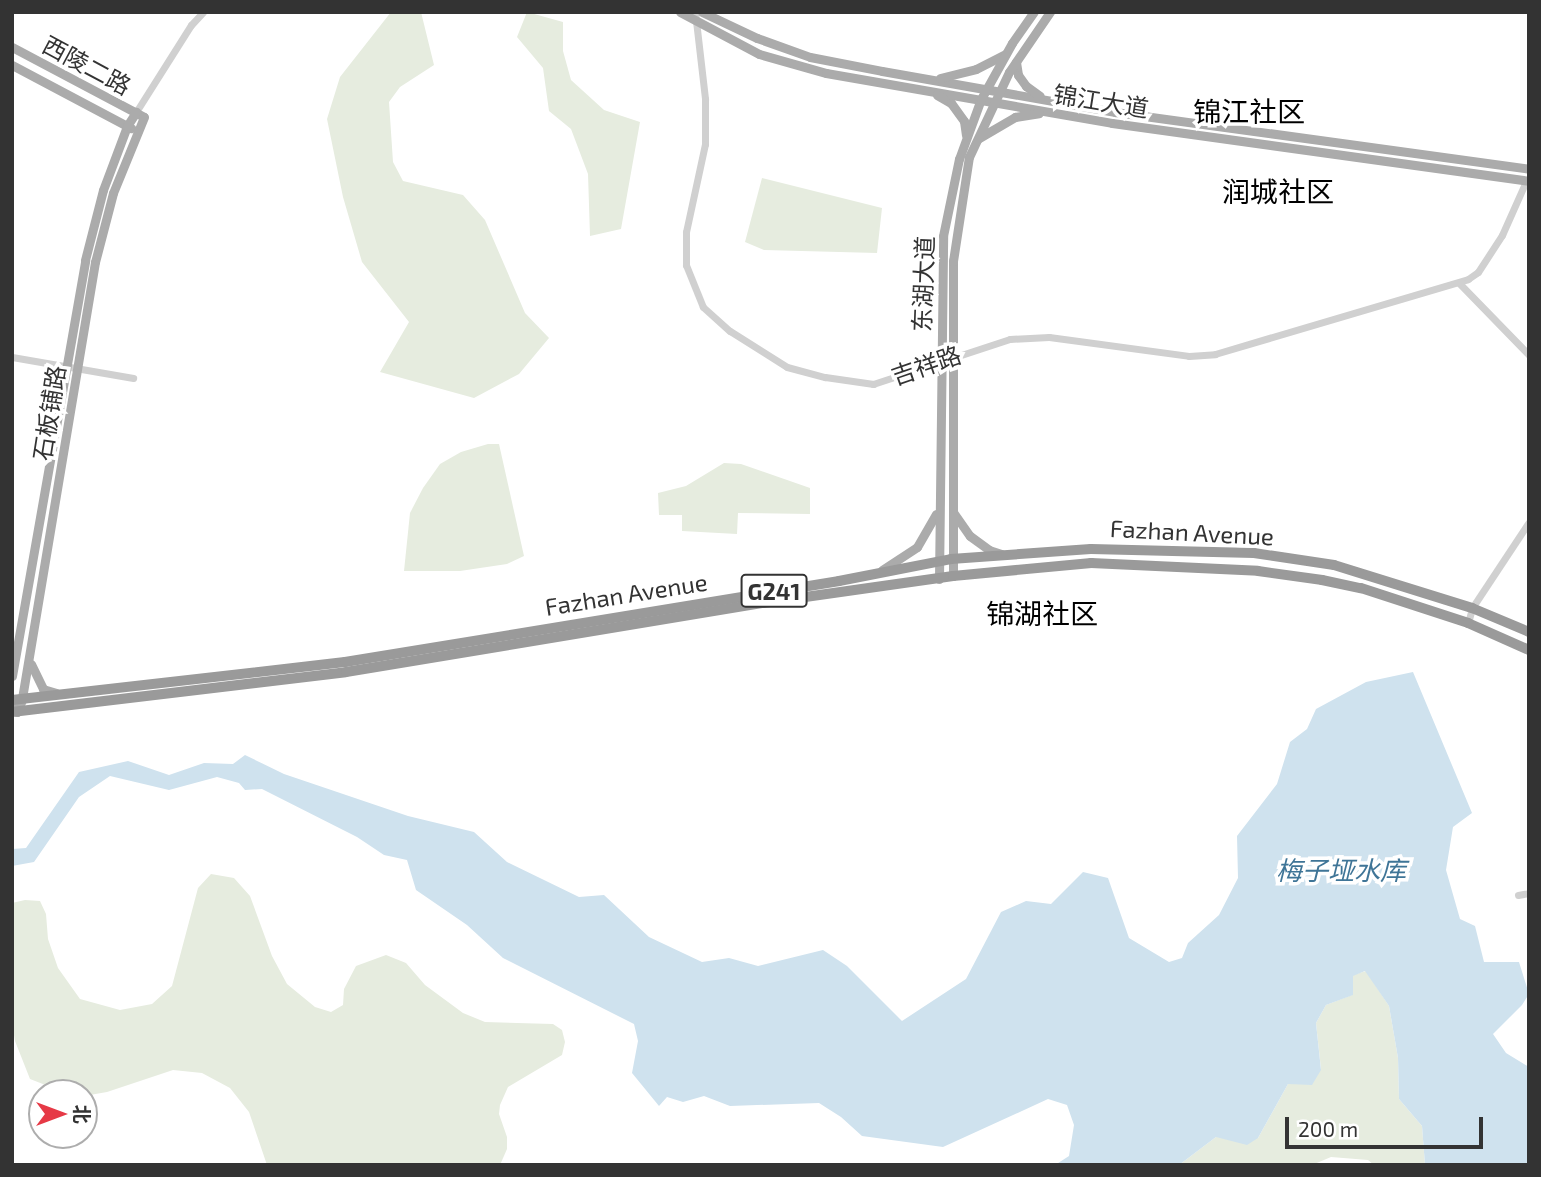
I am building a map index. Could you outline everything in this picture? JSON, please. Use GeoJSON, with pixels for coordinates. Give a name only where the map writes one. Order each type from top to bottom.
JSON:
{"type":"FeatureCollection","features":[{"type":"Feature","properties":{"kind":"highway","name":"Fazhan Avenue"},"geometry":{"type":"LineString","coordinates":[[15,706],[68,695],[345,662],[951,559],[1091,548],[1254,553],[1334,565],[1472,608],[1529,632]]}},
{"type":"Feature","properties":{"kind":"highway","name":"Fazhan Avenue"},"geometry":{"type":"LineString","coordinates":[[15,706],[346,672],[763,603],[953,576],[1091,563],[1258,570],[1361,588],[1468,624],[1529,650]]}},
{"type":"Feature","properties":{"kind":"main road","name":"锦江大道"},"geometry":{"type":"LineString","coordinates":[[680,12],[696,23],[759,54],[813,69],[1045,111],[1332,155],[1527,181]]}},
{"type":"Feature","properties":{"kind":"main road","name":"锦江大道"},"geometry":{"type":"LineString","coordinates":[[702,12],[757,38],[810,57],[1142,116],[1529,169]]}},
{"type":"Feature","properties":{"kind":"main road","name":"东湖大道"},"geometry":{"type":"LineString","coordinates":[[939,579],[943,236],[959,159],[981,99],[1006,53],[1034,12]]}},
{"type":"Feature","properties":{"kind":"main road","name":"东湖大道"},"geometry":{"type":"LineString","coordinates":[[953,576],[953,261],[969,156],[1016,62],[1050,12]]}},
{"type":"Feature","properties":{"kind":"main road","name":"西陵二路"},"geometry":{"type":"LineString","coordinates":[[12,47],[140,115]]}},
{"type":"Feature","properties":{"kind":"main road"},"geometry":{"type":"LineString","coordinates":[[933,79],[976,69],[1006,53]]}},
{"type":"Feature","properties":{"kind":"main road"},"geometry":{"type":"LineString","coordinates":[[1016,62],[1018,75],[1026,86],[1044,99]]}},
{"type":"Feature","properties":{"kind":"main road","name":"西陵二路"},"geometry":{"type":"LineString","coordinates":[[12,65],[137,132]]}},
{"type":"Feature","properties":{"kind":"main road"},"geometry":{"type":"LineString","coordinates":[[930,90],[951,103],[964,121],[967,137]]}},
{"type":"Feature","properties":{"kind":"main road"},"geometry":{"type":"LineString","coordinates":[[978,139],[1015,117],[1045,111]]}},
{"type":"Feature","properties":{"kind":"main road","name":"石板铺路"},"geometry":{"type":"LineString","coordinates":[[15,706],[29,657],[85,260],[103,190],[127,126],[140,115]]}},
{"type":"Feature","properties":{"kind":"main road","name":"石板铺路"},"geometry":{"type":"LineString","coordinates":[[12,676],[94,262],[113,193],[137,132],[140,115]]}},
{"type":"Feature","properties":{"kind":"main road"},"geometry":{"type":"LineString","coordinates":[[874,574],[899,561],[916,547],[938,509]]}},
{"type":"Feature","properties":{"kind":"main road"},"geometry":{"type":"LineString","coordinates":[[951,510],[970,536],[989,550],[1003,555]]}},
{"type":"Feature","properties":{"kind":"main road"},"geometry":{"type":"LineString","coordinates":[[29,657],[32,672],[43,689],[68,695]]}},
{"type":"Feature","properties":{"kind":"street"},"geometry":{"type":"LineString","coordinates":[[140,115],[191,25],[203,12]]}},
{"type":"Feature","properties":{"kind":"street","name":"吉祥路"},"geometry":{"type":"LineString","coordinates":[[695,12],[705,100],[705,144],[686,232],[686,265],[703,307],[730,331],[787,367],[825,377],[873,384],[1010,339],[1049,337],[1189,356],[1215,354],[1459,283],[1478,272],[1493,250],[1527,181]]}},
{"type":"Feature","properties":{"kind":"street"},"geometry":{"type":"LineString","coordinates":[[1459,283],[1529,355]]}},
{"type":"Feature","properties":{"kind":"street"},"geometry":{"type":"LineString","coordinates":[[12,357],[133,378]]}},
{"type":"Feature","properties":{"kind":"street"},"geometry":{"type":"LineString","coordinates":[[1468,624],[1472,608],[1529,522]]}},
{"type":"Feature","properties":{"kind":"street"},"geometry":{"type":"LineString","coordinates":[[1518,895],[1529,894]]}},
{"type":"Feature","properties":{"kind":"shaded area"},"geometry":{"type":"Polygon","coordinates":[[[391,12],[421,12],[434,65],[400,87],[389,102],[393,162],[403,181],[463,195],[485,220],[525,313],[549,338],[519,374],[474,398],[380,372],[409,322],[362,262],[343,197],[327,119],[340,77],[391,12]]]}},
{"type":"Feature","properties":{"kind":"shaded area"},"geometry":{"type":"Polygon","coordinates":[[[527,12],[563,22],[563,51],[571,80],[604,110],[640,122],[621,229],[590,236],[588,174],[571,129],[549,111],[543,68],[517,37],[527,12]]]}},
{"type":"Feature","properties":{"kind":"shaded area"},"geometry":{"type":"Polygon","coordinates":[[[762,178],[882,208],[877,253],[764,250],[745,242],[762,178]]]}},
{"type":"Feature","properties":{"kind":"shaded area"},"geometry":{"type":"Polygon","coordinates":[[[488,444],[499,444],[524,556],[507,564],[460,571],[404,571],[410,513],[423,488],[440,464],[461,452],[488,444]]]}},
{"type":"Feature","properties":{"kind":"shaded area"},"geometry":{"type":"Polygon","coordinates":[[[724,463],[741,464],[810,488],[810,514],[738,513],[737,534],[682,531],[682,515],[659,515],[658,493],[686,486],[724,463]]]}},
{"type":"Feature","properties":{"kind":"shaded area"},"geometry":{"type":"Polygon","coordinates":[[[211,874],[234,878],[250,896],[272,956],[287,984],[315,1007],[331,1012],[343,1005],[344,989],[356,966],[386,955],[406,963],[425,985],[463,1013],[485,1022],[553,1024],[562,1030],[565,1042],[562,1055],[508,1087],[499,1114],[507,1137],[507,1149],[500,1165],[267,1165],[249,1112],[230,1088],[202,1073],[173,1070],[98,1094],[98,1079],[30,1079],[15,1041],[12,1023],[12,903],[40,901],[46,914],[48,939],[58,968],[80,999],[120,1010],[152,1004],[172,986],[198,888],[211,874]]]}},
{"type":"Feature","properties":{"kind":"shaded area"},"geometry":{"type":"Polygon","coordinates":[[[1366,971],[1389,1006],[1398,1058],[1399,1099],[1422,1126],[1425,1165],[1374,1165],[1368,1160],[1331,1157],[1312,1165],[1179,1165],[1216,1137],[1258,1138],[1288,1084],[1321,1069],[1316,1023],[1326,1005],[1352,995],[1353,975],[1366,971]]]}},
{"type":"Feature","properties":{"kind":"water","name":"梅子垭水库"},"geometry":{"type":"Polygon","coordinates":[[[1413,672],[1472,813],[1453,827],[1446,870],[1460,919],[1475,926],[1484,962],[1519,962],[1529,994],[1522,1005],[1493,1034],[1506,1053],[1529,1067],[1529,1165],[1425,1165],[1422,1126],[1399,1099],[1398,1058],[1389,1006],[1365,971],[1353,976],[1353,995],[1326,1005],[1316,1023],[1321,1070],[1312,1085],[1288,1084],[1258,1138],[1247,1145],[1216,1137],[1179,1165],[1055,1165],[1069,1156],[1074,1125],[1067,1105],[1048,1099],[943,1147],[862,1136],[841,1117],[819,1103],[730,1106],[704,1096],[683,1102],[667,1097],[659,1106],[632,1073],[638,1041],[634,1024],[503,958],[467,925],[416,890],[407,860],[384,855],[357,837],[262,789],[245,790],[239,783],[217,777],[169,790],[110,776],[79,797],[34,862],[12,866],[12,849],[26,848],[79,772],[128,761],[169,775],[204,763],[233,764],[245,755],[284,774],[408,816],[474,832],[507,862],[579,897],[604,895],[649,937],[702,962],[729,958],[758,966],[823,950],[847,966],[902,1021],[966,979],[1001,912],[1026,901],[1051,904],[1083,872],[1108,878],[1129,938],[1169,962],[1182,958],[1188,943],[1219,915],[1238,878],[1237,836],[1277,784],[1290,742],[1307,729],[1316,709],[1366,682],[1413,672]]]}},
{"type":"Feature","properties":{"kind":"district","name":"锦江社区"},"geometry":{"type":"Point","coordinates":[1249,111]}},
{"type":"Feature","properties":{"kind":"district","name":"润城社区"},"geometry":{"type":"Point","coordinates":[1278,191]}},
{"type":"Feature","properties":{"kind":"district","name":"锦湖社区"},"geometry":{"type":"Point","coordinates":[1042,613]}}]}
